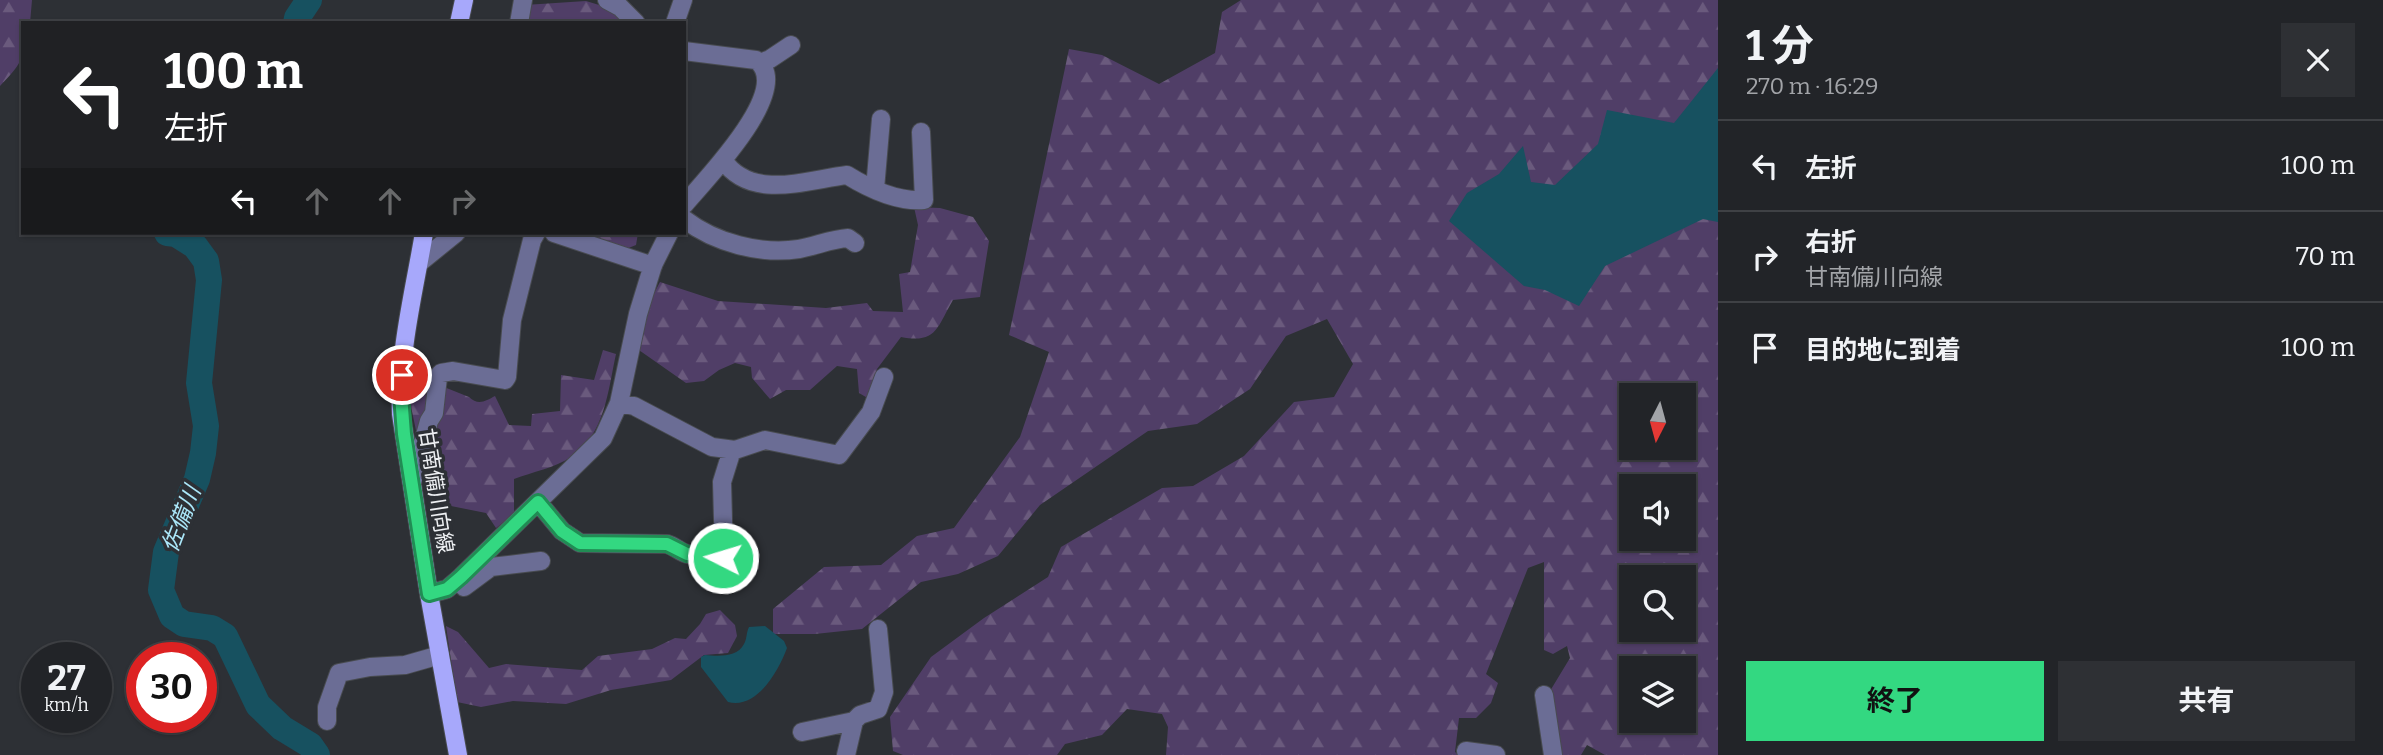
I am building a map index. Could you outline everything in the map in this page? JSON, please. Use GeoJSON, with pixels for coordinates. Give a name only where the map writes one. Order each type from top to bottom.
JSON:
{"type":"FeatureCollection","features":[{"type":"Feature","properties":{"kind":"main road"},"geometry":{"type":"LineString","coordinates":[[459,21],[464,0]]}},
{"type":"Feature","properties":{"kind":"main road","name":"甘南備川向線"},"geometry":{"type":"LineString","coordinates":[[424,235],[404,348],[401,395],[412,485],[435,593],[440,656],[458,755]]}},
{"type":"Feature","properties":{"kind":"street"},"geometry":{"type":"LineString","coordinates":[[519,21],[523,0]]}},
{"type":"Feature","properties":{"kind":"street"},"geometry":{"type":"LineString","coordinates":[[607,0],[620,7],[634,21]]}},
{"type":"Feature","properties":{"kind":"street"},"geometry":{"type":"LineString","coordinates":[[677,21],[683,0]]}},
{"type":"Feature","properties":{"kind":"street"},"geometry":{"type":"LineString","coordinates":[[760,62],[771,59],[791,45]]}},
{"type":"Feature","properties":{"kind":"street"},"geometry":{"type":"LineString","coordinates":[[686,51],[760,62],[764,65],[766,74],[762,104],[723,160],[686,203]]}},
{"type":"Feature","properties":{"kind":"street"},"geometry":{"type":"LineString","coordinates":[[875,189],[881,119]]}},
{"type":"Feature","properties":{"kind":"street"},"geometry":{"type":"LineString","coordinates":[[723,160],[741,179],[753,183],[796,185],[810,180],[847,175],[862,184],[904,199],[924,201],[921,132]]}},
{"type":"Feature","properties":{"kind":"street"},"geometry":{"type":"LineString","coordinates":[[686,221],[698,230],[769,251],[799,249],[848,238],[855,243]]}},
{"type":"Feature","properties":{"kind":"street"},"geometry":{"type":"LineString","coordinates":[[419,263],[454,235]]}},
{"type":"Feature","properties":{"kind":"street"},"geometry":{"type":"LineString","coordinates":[[412,485],[429,421],[434,413],[438,377],[441,373],[453,371],[505,380],[507,377],[512,320],[535,235]]}},
{"type":"Feature","properties":{"kind":"street"},"geometry":{"type":"LineString","coordinates":[[560,235],[653,266]]}},
{"type":"Feature","properties":{"kind":"street"},"geometry":{"type":"LineString","coordinates":[[541,561],[491,568],[454,595],[444,599],[435,593],[461,577],[597,447],[603,438],[619,402],[638,314],[653,266],[668,235]]}},
{"type":"Feature","properties":{"kind":"street"},"geometry":{"type":"LineString","coordinates":[[619,402],[634,406],[712,447],[732,450],[765,440],[839,455],[871,412],[884,377]]}},
{"type":"Feature","properties":{"kind":"street"},"geometry":{"type":"LineString","coordinates":[[727,579],[723,558],[722,481],[732,450]]}},
{"type":"Feature","properties":{"kind":"street"},"geometry":{"type":"LineString","coordinates":[[538,502],[562,531],[580,543],[667,544],[687,554],[723,558]]}},
{"type":"Feature","properties":{"kind":"street"},"geometry":{"type":"LineString","coordinates":[[846,755],[854,721],[860,715],[878,709],[884,692],[878,629]]}},
{"type":"Feature","properties":{"kind":"street"},"geometry":{"type":"LineString","coordinates":[[327,721],[327,707],[339,673],[370,667],[405,665],[440,656]]}},
{"type":"Feature","properties":{"kind":"street"},"geometry":{"type":"LineString","coordinates":[[1544,695],[1553,755]]}},
{"type":"Feature","properties":{"kind":"street"},"geometry":{"type":"LineString","coordinates":[[802,732],[854,721]]}},
{"type":"Feature","properties":{"kind":"street"},"geometry":{"type":"LineString","coordinates":[[1466,751],[1496,755]]}},
{"type":"Feature","properties":{"kind":"green space"},"geometry":{"type":"Polygon","coordinates":[[[0,0],[32,0],[30,21],[21,21],[19,64],[0,86],[0,0]]]}},
{"type":"Feature","properties":{"kind":"green space"},"geometry":{"type":"Polygon","coordinates":[[[1241,0],[1718,0],[1718,755],[1605,755],[1587,745],[1581,755],[1558,755],[1550,691],[1570,658],[1567,646],[1553,654],[1544,650],[1544,562],[1528,568],[1486,674],[1498,683],[1491,703],[1476,718],[1459,718],[1455,752],[1459,755],[1166,755],[1168,727],[1162,714],[1127,709],[1102,735],[1065,744],[1057,755],[903,755],[893,751],[890,717],[931,657],[984,618],[1048,577],[1061,547],[1162,488],[1193,486],[1244,456],[1294,402],[1334,397],[1353,364],[1327,319],[1286,336],[1250,389],[1197,424],[1148,431],[1040,505],[998,556],[958,574],[921,582],[862,629],[815,634],[773,634],[773,609],[824,567],[881,565],[917,536],[954,528],[1020,437],[1049,352],[1009,335],[1069,49],[1102,55],[1159,84],[1215,53],[1222,12],[1241,0]]]}},
{"type":"Feature","properties":{"kind":"green space"},"geometry":{"type":"Polygon","coordinates":[[[586,1],[609,8],[625,21],[523,21],[525,5],[586,1]]]}},
{"type":"Feature","properties":{"kind":"green space"},"geometry":{"type":"Polygon","coordinates":[[[914,207],[940,208],[973,217],[989,241],[980,297],[953,300],[939,325],[929,335],[913,339],[901,337],[877,369],[871,400],[859,393],[857,369],[837,366],[810,390],[786,390],[770,399],[752,378],[751,367],[735,363],[704,381],[686,383],[636,348],[651,299],[660,282],[718,301],[826,308],[867,303],[873,311],[903,312],[899,274],[910,272],[918,225],[914,207]]]}},
{"type":"Feature","properties":{"kind":"green space"},"geometry":{"type":"Polygon","coordinates":[[[589,235],[638,235],[636,245],[621,251],[588,238],[589,235]]]}},
{"type":"Feature","properties":{"kind":"green space"},"geometry":{"type":"Polygon","coordinates":[[[603,350],[616,354],[603,411],[591,437],[565,461],[514,479],[514,514],[496,528],[486,513],[431,502],[409,397],[419,371],[428,365],[434,383],[479,402],[495,396],[509,425],[531,426],[532,414],[560,411],[561,375],[594,380],[603,350]]]}},
{"type":"Feature","properties":{"kind":"green space"},"geometry":{"type":"Polygon","coordinates":[[[720,610],[735,625],[737,636],[728,653],[704,655],[671,680],[611,690],[566,704],[513,701],[481,707],[457,702],[446,626],[458,632],[489,668],[506,664],[582,670],[598,656],[652,649],[675,638],[686,639],[706,614],[720,610]]]}},
{"type":"Feature","properties":{"kind":"water"},"geometry":{"type":"Polygon","coordinates":[[[1718,68],[1718,222],[1703,219],[1605,266],[1579,306],[1545,290],[1524,286],[1449,221],[1467,193],[1499,174],[1523,146],[1531,182],[1555,185],[1598,144],[1607,110],[1674,123],[1718,68]]]}},
{"type":"Feature","properties":{"kind":"water"},"geometry":{"type":"Polygon","coordinates":[[[765,626],[784,641],[787,648],[783,657],[772,677],[757,694],[739,703],[728,702],[701,667],[701,657],[737,652],[744,644],[749,627],[765,626]]]}},
{"type":"Feature","properties":{"kind":"waterway","name":"佐備川"},"geometry":{"type":"LineString","coordinates":[[296,21],[309,0]]}},
{"type":"Feature","properties":{"kind":"waterway","name":"佐備川"},"geometry":{"type":"LineString","coordinates":[[178,235],[195,246],[206,261],[209,280],[199,383],[206,426],[197,479],[166,552],[161,590],[172,616],[184,624],[212,628],[225,636],[258,705],[282,728],[310,745],[317,755]]}},
{"type":"Feature","properties":{"kind":"route"},"geometry":{"type":"LineString","coordinates":[[402,375],[401,414],[429,594],[447,589],[538,502],[562,531],[580,543],[667,544],[687,554],[721,555],[723,558]]}}]}
